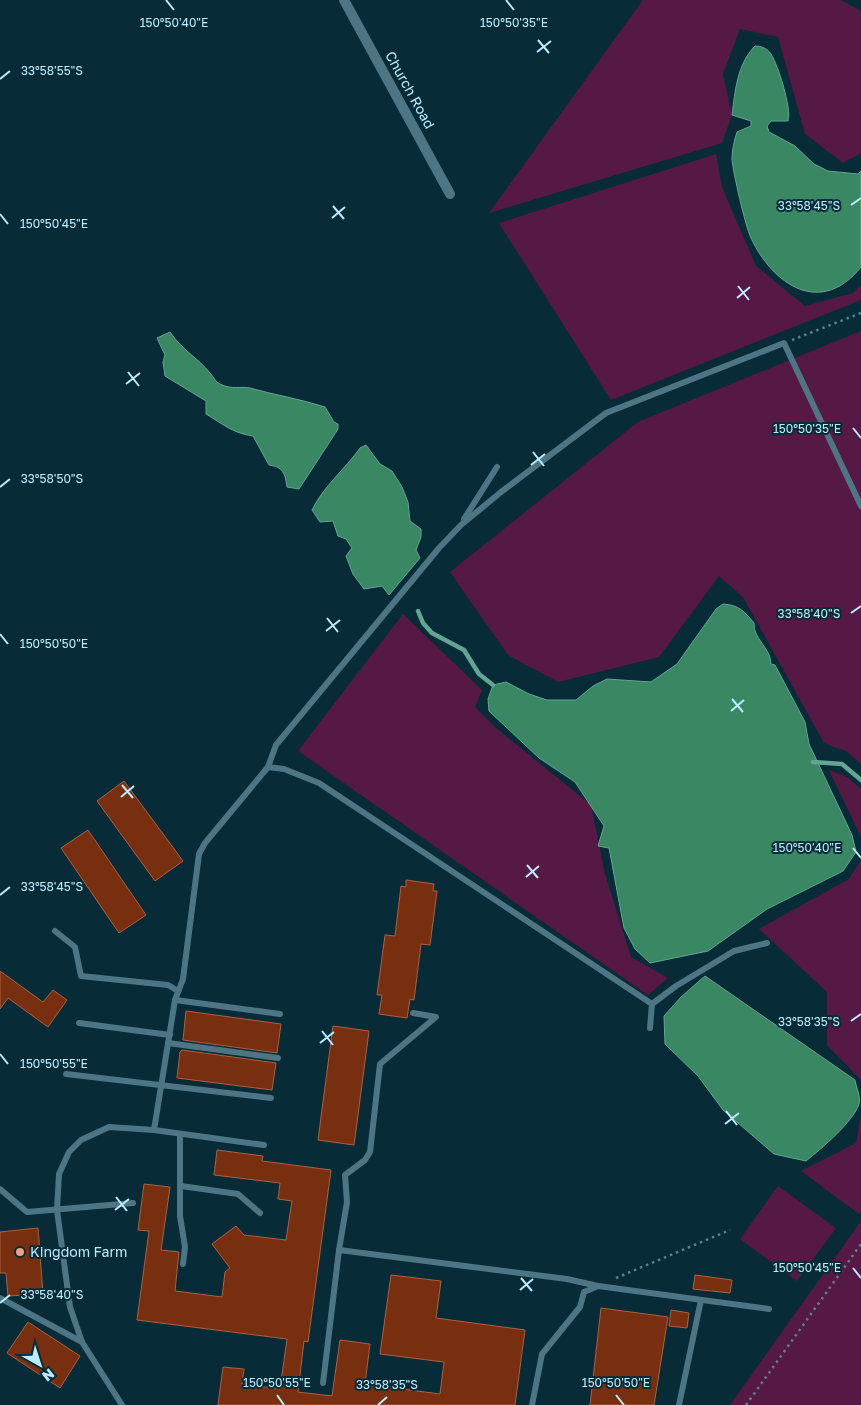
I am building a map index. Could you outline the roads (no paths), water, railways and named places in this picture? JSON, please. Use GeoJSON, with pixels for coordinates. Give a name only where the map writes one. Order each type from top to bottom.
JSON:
{"type":"FeatureCollection","features":[{"type":"Feature","properties":{"kind":"street","name":"Church Road"},"geometry":{"type":"LineString","coordinates":[[344,0],[450,194]]}},
{"type":"Feature","properties":{"kind":"lane"},"geometry":{"type":"LineString","coordinates":[[461,525],[606,412],[784,343],[861,506]]}},
{"type":"Feature","properties":{"kind":"lane"},"geometry":{"type":"LineString","coordinates":[[154,1130],[176,1000],[183,979],[199,854],[205,844],[268,767],[276,745],[390,606],[461,525],[498,467]]}},
{"type":"Feature","properties":{"kind":"lane"},"geometry":{"type":"LineString","coordinates":[[268,767],[284,769],[319,783],[652,1004]]}},
{"type":"Feature","properties":{"kind":"lane"},"geometry":{"type":"LineString","coordinates":[[55,931],[75,947],[81,976],[168,985],[178,991]]}},
{"type":"Feature","properties":{"kind":"lane"},"geometry":{"type":"LineString","coordinates":[[650,1028],[652,1004],[676,986],[734,951],[766,943]]}},
{"type":"Feature","properties":{"kind":"lane"},"geometry":{"type":"LineString","coordinates":[[176,1000],[280,1014]]}},
{"type":"Feature","properties":{"kind":"lane"},"geometry":{"type":"LineString","coordinates":[[323,1383],[346,1202],[345,1175],[365,1160],[370,1152],[380,1064],[436,1017],[414,1013]]}},
{"type":"Feature","properties":{"kind":"lane"},"geometry":{"type":"LineString","coordinates":[[79,1023],[170,1035]]}},
{"type":"Feature","properties":{"kind":"lane"},"geometry":{"type":"LineString","coordinates":[[168,1043],[278,1058]]}},
{"type":"Feature","properties":{"kind":"lane"},"geometry":{"type":"LineString","coordinates":[[66,1074],[271,1098]]}},
{"type":"Feature","properties":{"kind":"lane"},"geometry":{"type":"LineString","coordinates":[[119,1404],[82,1342],[70,1307],[57,1210],[59,1174],[69,1152],[81,1140],[109,1127],[154,1130],[264,1145]]}},
{"type":"Feature","properties":{"kind":"lane"},"geometry":{"type":"LineString","coordinates":[[180,1135],[182,1186],[180,1216],[186,1247],[183,1264]]}},
{"type":"Feature","properties":{"kind":"lane"},"geometry":{"type":"LineString","coordinates":[[182,1186],[238,1194],[260,1213]]}},
{"type":"Feature","properties":{"kind":"lane"},"geometry":{"type":"LineString","coordinates":[[0,1189],[27,1212],[134,1203]]}},
{"type":"Feature","properties":{"kind":"lane"},"geometry":{"type":"LineString","coordinates":[[339,1250],[567,1279],[598,1286],[770,1309]]}},
{"type":"Feature","properties":{"kind":"lane"},"geometry":{"type":"LineString","coordinates":[[532,1405],[542,1354],[580,1307],[584,1292],[598,1286]]}},
{"type":"Feature","properties":{"kind":"lane"},"geometry":{"type":"LineString","coordinates":[[0,1298],[82,1342]]}},
{"type":"Feature","properties":{"kind":"lane"},"geometry":{"type":"LineString","coordinates":[[679,1405],[701,1300]]}},
{"type":"Feature","properties":{"kind":"waterway"},"geometry":{"type":"LineString","coordinates":[[418,611],[423,623],[432,633],[464,650],[479,674],[493,685]]}},
{"type":"Feature","properties":{"kind":"waterway"},"geometry":{"type":"LineString","coordinates":[[813,762],[842,764],[861,780]]}},
{"type":"Feature","properties":{"kind":"place","name":"Kingdom Farm"},"geometry":{"type":"Point","coordinates":[20,1252]}}]}
